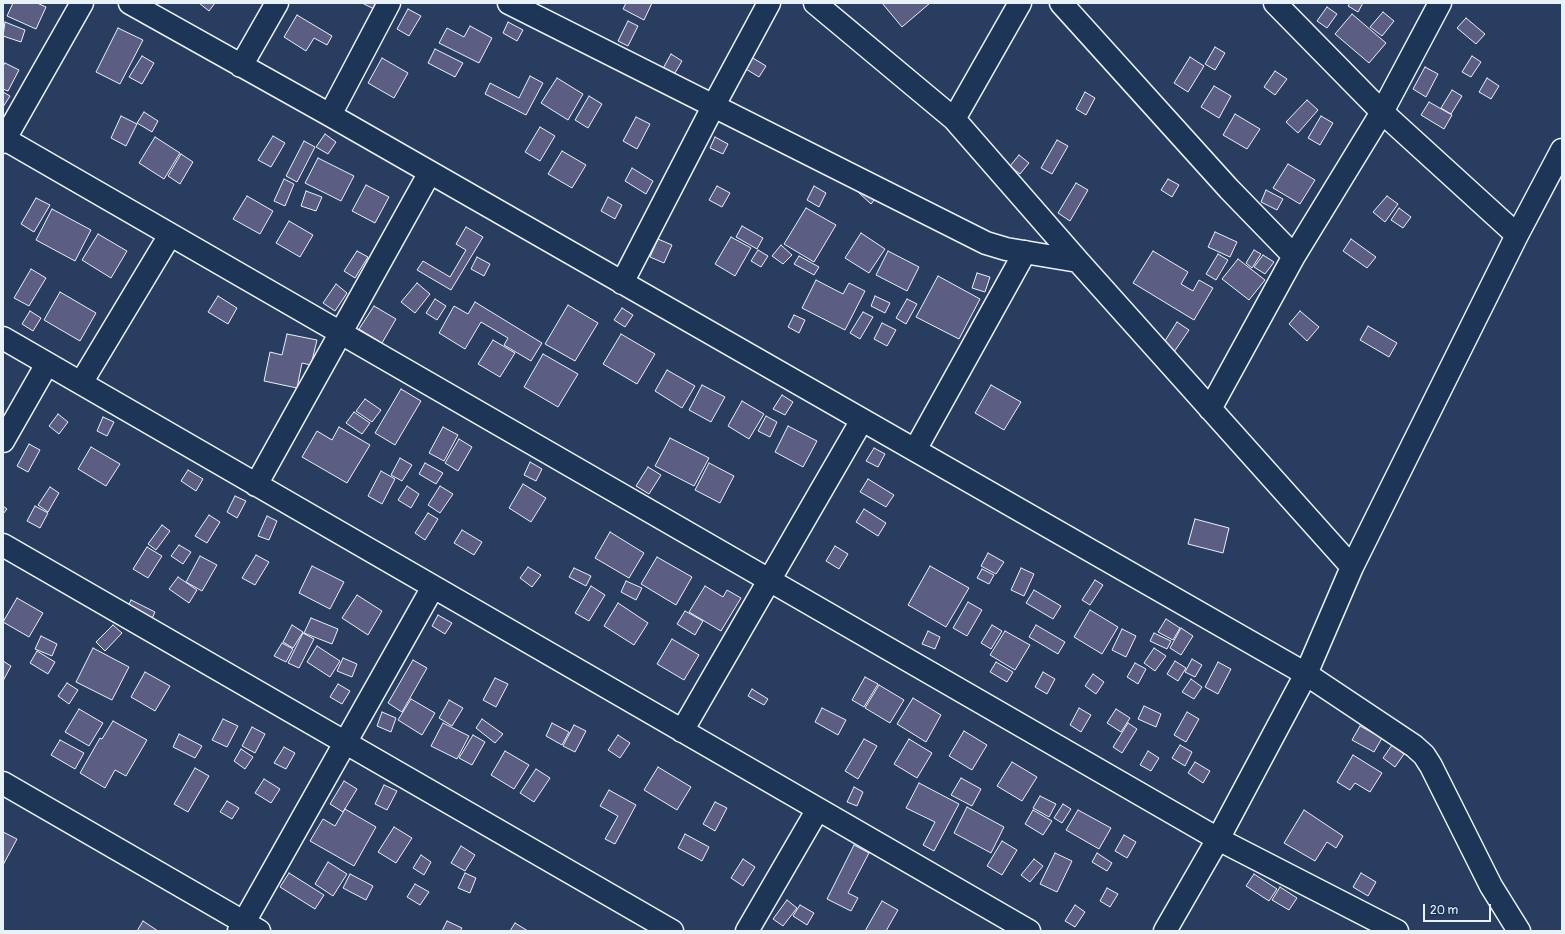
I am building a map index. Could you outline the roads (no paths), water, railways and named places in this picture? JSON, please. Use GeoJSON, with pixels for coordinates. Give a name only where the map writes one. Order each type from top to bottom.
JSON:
{"type":"FeatureCollection","features":[{"type":"Feature","properties":{"kind":"street"},"geometry":{"type":"LineString","coordinates":[[82,3],[4,140],[1218,839],[1397,931]]}},
{"type":"Feature","properties":{"kind":"street"},"geometry":{"type":"LineString","coordinates":[[130,3],[330,115],[429,174],[1306,674],[1414,746],[1424,755],[1431,766],[1491,886],[1519,931]]}},
{"type":"Feature","properties":{"kind":"street"},"geometry":{"type":"LineString","coordinates":[[241,66],[277,3]]}},
{"type":"Feature","properties":{"kind":"street"},"geometry":{"type":"LineString","coordinates":[[330,115],[389,3]]}},
{"type":"Feature","properties":{"kind":"street"},"geometry":{"type":"LineString","coordinates":[[509,3],[538,9],[714,105],[986,242],[1006,249],[1078,261]]}},
{"type":"Feature","properties":{"kind":"street"},"geometry":{"type":"LineString","coordinates":[[622,283],[714,105],[769,3]]}},
{"type":"Feature","properties":{"kind":"street"},"geometry":{"type":"LineString","coordinates":[[815,3],[954,118],[1210,410],[1352,567]]}},
{"type":"Feature","properties":{"kind":"street"},"geometry":{"type":"LineString","coordinates":[[954,118],[1020,3]]}},
{"type":"Feature","properties":{"kind":"street"},"geometry":{"type":"LineString","coordinates":[[1061,3],[1228,189],[1294,256]]}},
{"type":"Feature","properties":{"kind":"street"},"geometry":{"type":"LineString","coordinates":[[1275,3],[1382,112],[1517,235]]}},
{"type":"Feature","properties":{"kind":"street"},"geometry":{"type":"LineString","coordinates":[[1210,410],[1294,256],[1382,112],[1440,3]]}},
{"type":"Feature","properties":{"kind":"street"},"geometry":{"type":"LineString","coordinates":[[1165,931],[1218,839],[1306,674],[1352,567],[1517,235],[1562,150]]}},
{"type":"Feature","properties":{"kind":"street"},"geometry":{"type":"LineString","coordinates":[[256,485],[429,174]]}},
{"type":"Feature","properties":{"kind":"street"},"geometry":{"type":"LineString","coordinates":[[82,383],[170,235]]}},
{"type":"Feature","properties":{"kind":"street"},"geometry":{"type":"LineString","coordinates":[[915,450],[1026,252]]}},
{"type":"Feature","properties":{"kind":"street"},"geometry":{"type":"LineString","coordinates":[[3,338],[1029,931]]}},
{"type":"Feature","properties":{"kind":"street"},"geometry":{"type":"LineString","coordinates":[[3,441],[47,364]]}},
{"type":"Feature","properties":{"kind":"street"},"geometry":{"type":"LineString","coordinates":[[682,731],[862,420]]}},
{"type":"Feature","properties":{"kind":"street"},"geometry":{"type":"LineString","coordinates":[[3,545],[672,931]]}},
{"type":"Feature","properties":{"kind":"street"},"geometry":{"type":"LineString","coordinates":[[3,783],[247,928],[346,742],[433,587]]}},
{"type":"Feature","properties":{"kind":"street"},"geometry":{"type":"LineString","coordinates":[[747,931],[818,808]]}}]}
